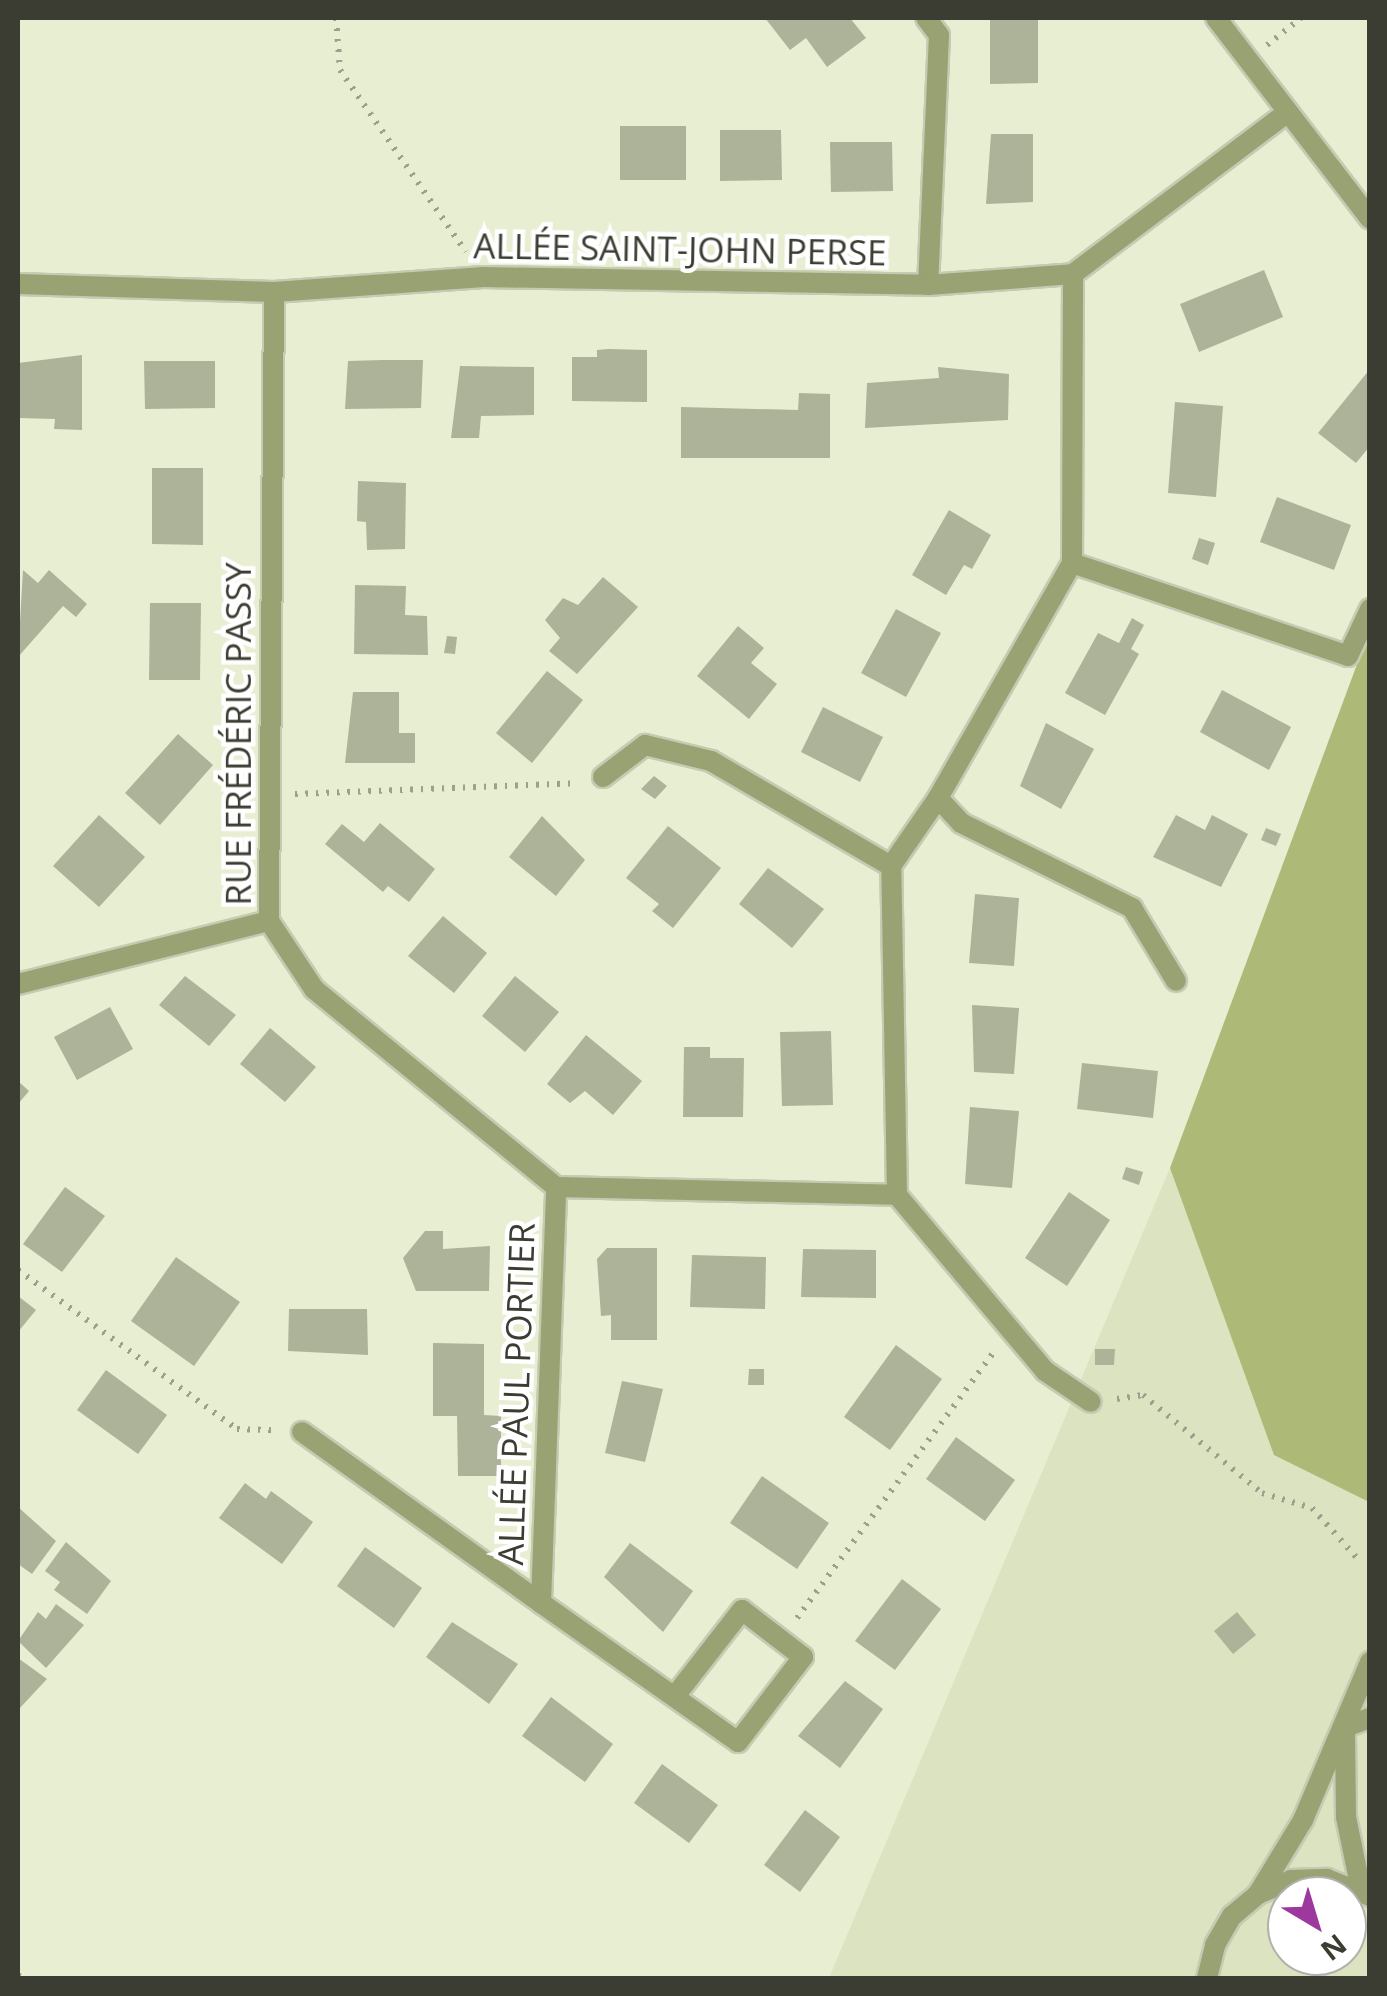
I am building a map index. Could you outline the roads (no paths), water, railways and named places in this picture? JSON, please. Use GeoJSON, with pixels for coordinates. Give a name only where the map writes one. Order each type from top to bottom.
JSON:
{"type":"FeatureCollection","features":[{"type":"Feature","properties":{"kind":"street"},"geometry":{"type":"LineString","coordinates":[[926,18],[939,35],[928,285]]}},
{"type":"Feature","properties":{"kind":"street"},"geometry":{"type":"LineString","coordinates":[[1216,18],[1370,219]]}},
{"type":"Feature","properties":{"kind":"street"},"geometry":{"type":"LineString","coordinates":[[1091,1402],[1045,1371],[897,1195],[891,866],[938,798],[1072,563],[1073,274],[1288,112]]}},
{"type":"Feature","properties":{"kind":"street","name":"ALLÉE SAINT-JOHN PERSE"},"geometry":{"type":"LineString","coordinates":[[18,284],[274,292],[483,277],[928,285],[1073,274]]}},
{"type":"Feature","properties":{"kind":"street","name":"RUE FRÉDÉRIC PASSY"},"geometry":{"type":"LineString","coordinates":[[274,292],[269,922],[314,989],[556,1187]]}},
{"type":"Feature","properties":{"kind":"street"},"geometry":{"type":"LineString","coordinates":[[1072,563],[1348,656],[1370,610]]}},
{"type":"Feature","properties":{"kind":"street"},"geometry":{"type":"LineString","coordinates":[[603,777],[645,745],[711,761],[891,866]]}},
{"type":"Feature","properties":{"kind":"street"},"geometry":{"type":"LineString","coordinates":[[938,798],[961,823],[1132,908],[1176,981]]}},
{"type":"Feature","properties":{"kind":"street"},"geometry":{"type":"LineString","coordinates":[[18,984],[269,922]]}},
{"type":"Feature","properties":{"kind":"street"},"geometry":{"type":"LineString","coordinates":[[556,1187],[897,1195]]}},
{"type":"Feature","properties":{"kind":"street","name":"ALLÉE PAUL PORTIER"},"geometry":{"type":"LineString","coordinates":[[541,1603],[556,1187]]}},
{"type":"Feature","properties":{"kind":"street","name":"ALLÉE PAUL PORTIER"},"geometry":{"type":"LineString","coordinates":[[302,1432],[738,1742],[803,1657],[742,1610],[675,1696]]}},
{"type":"Feature","properties":{"kind":"street"},"geometry":{"type":"LineString","coordinates":[[1258,1894],[1303,1820],[1370,1662]]}},
{"type":"Feature","properties":{"kind":"street"},"geometry":{"type":"LineString","coordinates":[[1344,1727],[1370,1718]]}},
{"type":"Feature","properties":{"kind":"street"},"geometry":{"type":"LineString","coordinates":[[1344,1727],[1346,1817],[1361,1876]]}},
{"type":"Feature","properties":{"kind":"street"},"geometry":{"type":"LineString","coordinates":[[1208,1978],[1215,1945],[1232,1916],[1267,1890]]}}]}
